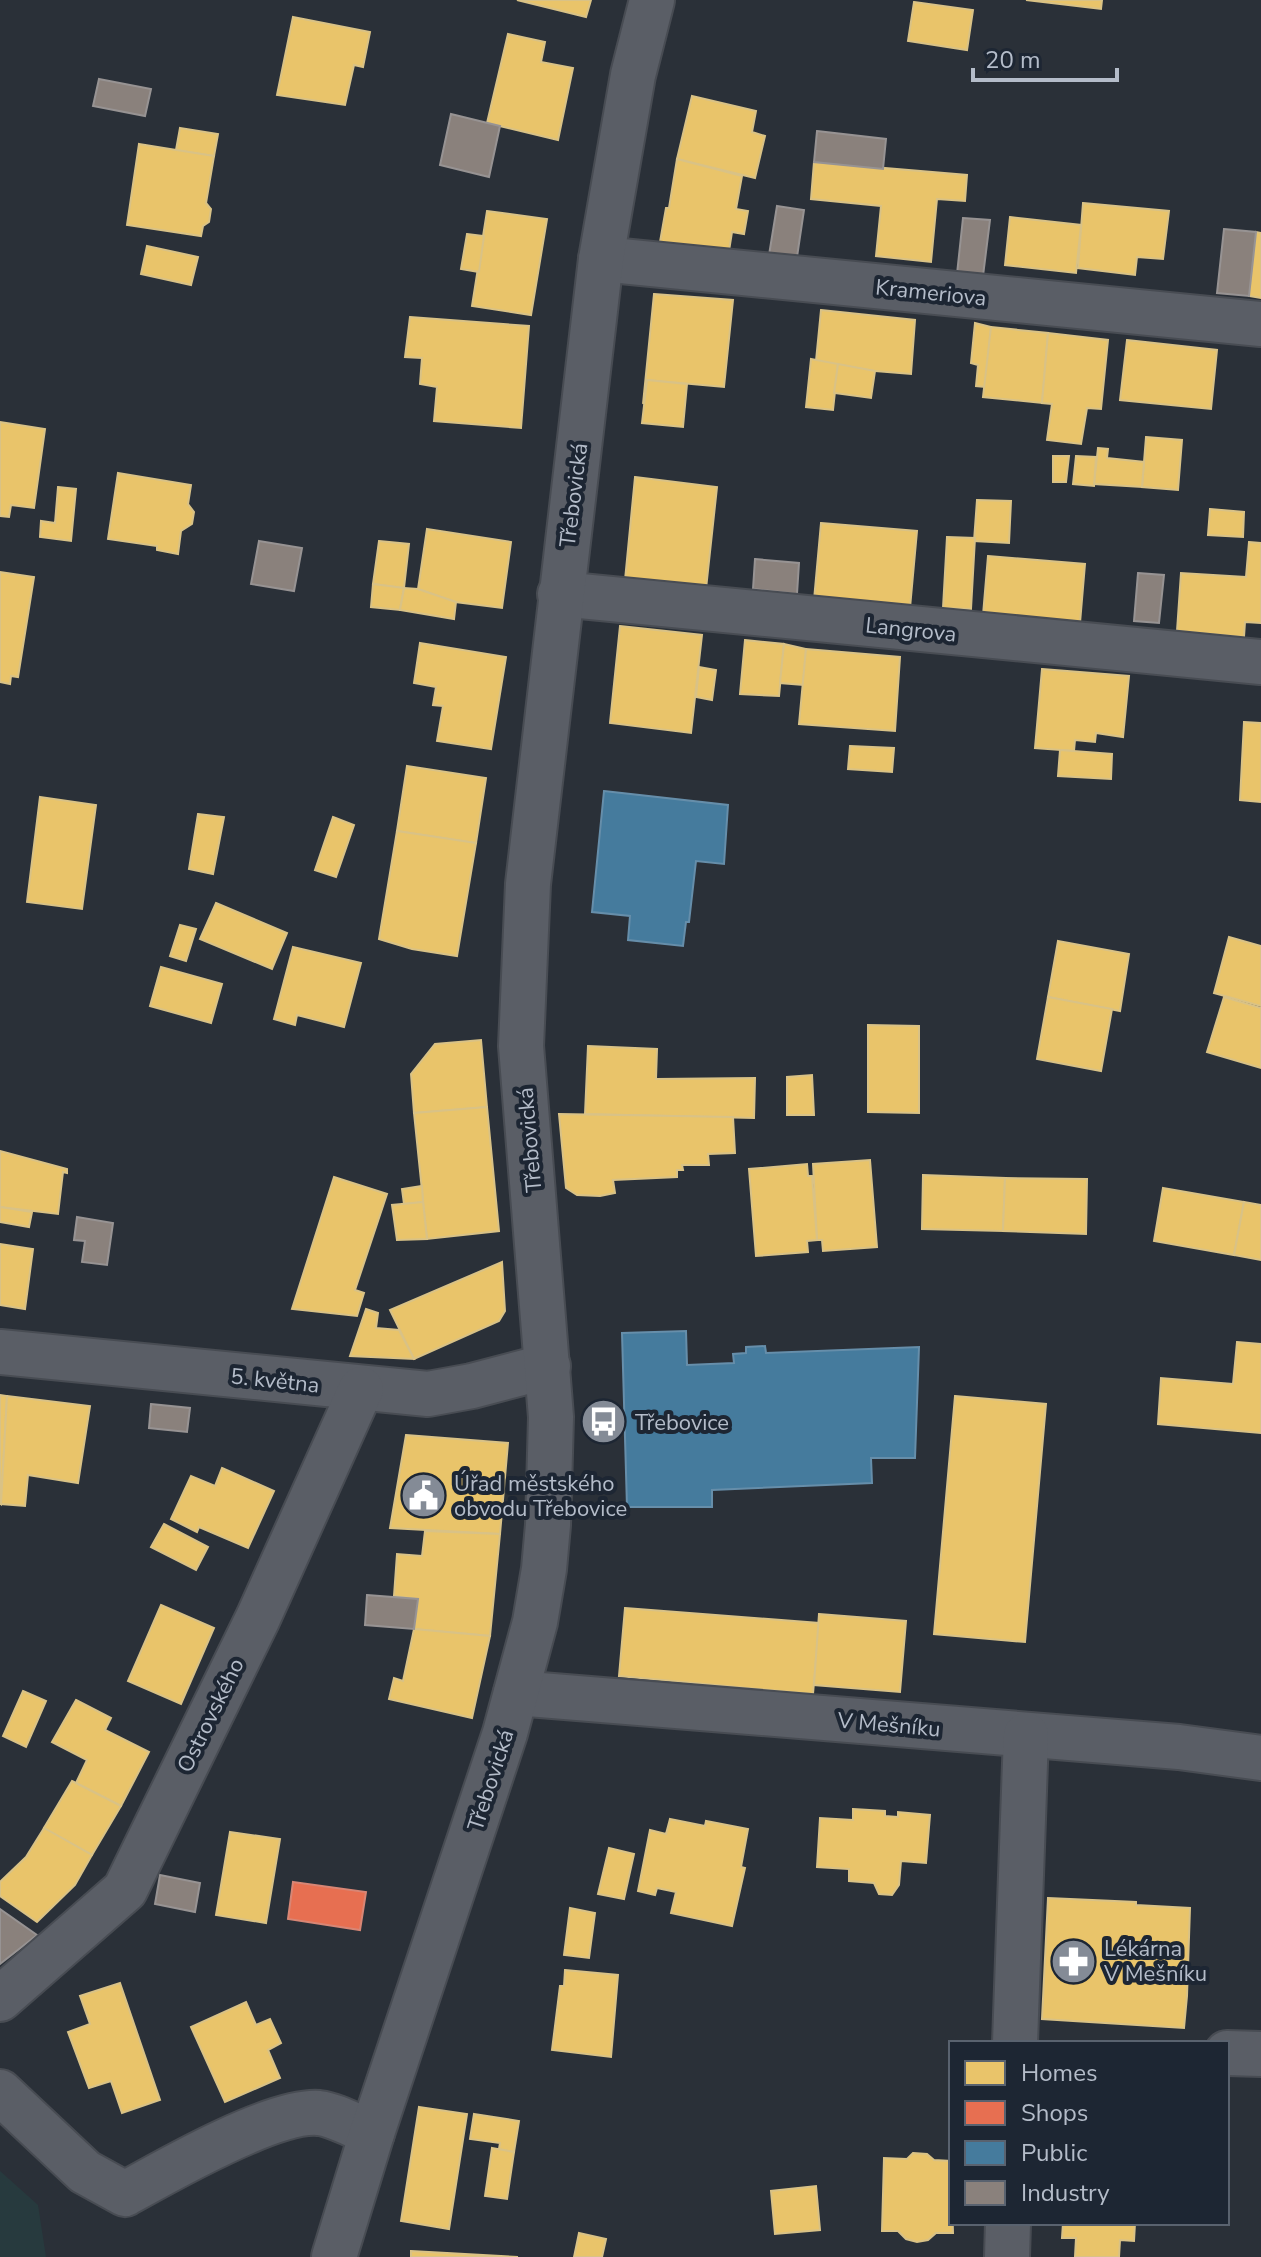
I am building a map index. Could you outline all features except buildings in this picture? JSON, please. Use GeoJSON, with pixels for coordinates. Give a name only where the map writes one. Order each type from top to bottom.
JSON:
{"type":"FeatureCollection","features":[{"type":"Feature","properties":{"kind":"street","name":"Třebovická"},"geometry":{"type":"LineString","coordinates":[[334,2257],[372,2133],[492,1775],[535,1622],[548,1525],[551,1417],[521,1046],[528,884],[601,259],[633,75],[652,0]]}},
{"type":"Feature","properties":{"kind":"street","name":"Krameriova"},"geometry":{"type":"LineString","coordinates":[[601,259],[1261,324]]}},
{"type":"Feature","properties":{"kind":"street","name":"Langrova"},"geometry":{"type":"LineString","coordinates":[[560,594],[1261,662]]}},
{"type":"Feature","properties":{"kind":"street","name":"5. května"},"geometry":{"type":"LineString","coordinates":[[0,1352],[428,1394],[548,1366]]}},
{"type":"Feature","properties":{"kind":"street","name":"Ostrovského"},"geometry":{"type":"LineString","coordinates":[[0,1999],[125,1890],[258,1618],[361,1389]]}},
{"type":"Feature","properties":{"kind":"street","name":"V Mešníku"},"geometry":{"type":"LineString","coordinates":[[516,1693],[1179,1747],[1261,1758]]}},
{"type":"Feature","properties":{"kind":"street"},"geometry":{"type":"LineString","coordinates":[[1015,2041],[1026,1735]]}},
{"type":"Feature","properties":{"kind":"street"},"geometry":{"type":"LineString","coordinates":[[1229,2053],[1261,2054]]}},
{"type":"Feature","properties":{"kind":"street"},"geometry":{"type":"LineString","coordinates":[[0,2092],[85,2172],[125,2194],[171,2168],[280,2118],[320,2113],[372,2133]]}},
{"type":"Feature","properties":{"kind":"street"},"geometry":{"type":"LineString","coordinates":[[1007,2257],[1008,2225]]}},
{"type":"Feature","properties":{"kind":"green space"},"geometry":{"type":"Polygon","coordinates":[[[0,2171],[38,2205],[46,2257],[0,2257],[0,2171]]]}},
{"type":"Feature","properties":{"kind":"place","name":"Třebovice"},"geometry":{"type":"Point","coordinates":[604,1422]}},
{"type":"Feature","properties":{"kind":"place","name":"Úřad městského obvodu Třebovice"},"geometry":{"type":"Point","coordinates":[423,1496]}},
{"type":"Feature","properties":{"kind":"place","name":"Lékárna V Mešníku"},"geometry":{"type":"Point","coordinates":[1073,1961]}}]}
